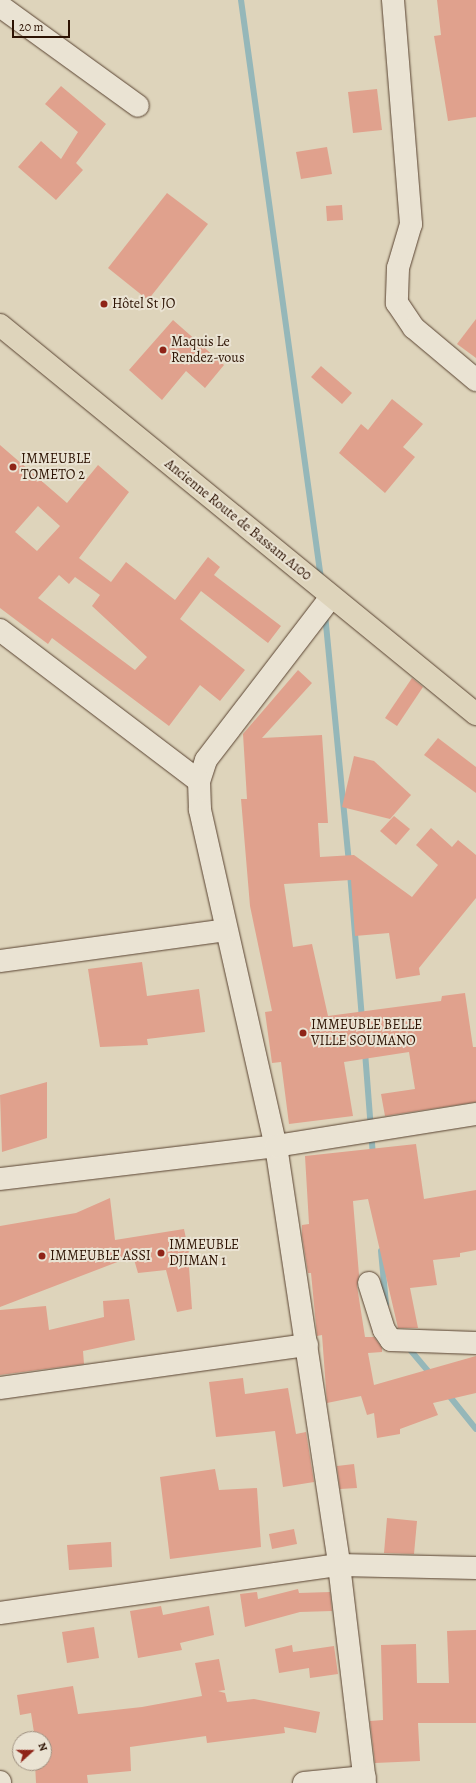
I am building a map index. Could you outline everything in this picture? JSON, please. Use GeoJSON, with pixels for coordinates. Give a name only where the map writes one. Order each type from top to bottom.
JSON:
{"type":"FeatureCollection","features":[{"type":"Feature","properties":{"kind":"main road","name":"Ancienne Route de Bassam A100"},"geometry":{"type":"LineString","coordinates":[[0,325],[476,714]]}},
{"type":"Feature","properties":{"kind":"street"},"geometry":{"type":"LineString","coordinates":[[393,0],[410,224],[398,268],[397,303],[414,328],[476,380]]}},
{"type":"Feature","properties":{"kind":"street"},"geometry":{"type":"LineString","coordinates":[[0,6],[138,106]]}},
{"type":"Feature","properties":{"kind":"street"},"geometry":{"type":"LineString","coordinates":[[304,1783],[365,1780],[339,1565],[276,1146],[200,810],[199,781],[206,760],[331,596]]}},
{"type":"Feature","properties":{"kind":"street"},"geometry":{"type":"LineString","coordinates":[[0,630],[199,781]]}},
{"type":"Feature","properties":{"kind":"street"},"geometry":{"type":"LineString","coordinates":[[0,961],[226,930]]}},
{"type":"Feature","properties":{"kind":"street"},"geometry":{"type":"LineString","coordinates":[[0,1179],[276,1146],[476,1114]]}},
{"type":"Feature","properties":{"kind":"street"},"geometry":{"type":"LineString","coordinates":[[369,1283],[384,1330],[391,1340],[476,1342]]}},
{"type":"Feature","properties":{"kind":"street"},"geometry":{"type":"LineString","coordinates":[[0,1388],[307,1345]]}},
{"type":"Feature","properties":{"kind":"street"},"geometry":{"type":"LineString","coordinates":[[0,1613],[339,1565],[476,1568]]}},
{"type":"Feature","properties":{"kind":"building"},"geometry":{"type":"Polygon","coordinates":[[[437,0],[476,0],[476,117],[448,121],[434,36],[441,35],[437,0]]]}},
{"type":"Feature","properties":{"kind":"building"},"geometry":{"type":"Polygon","coordinates":[[[61,86],[106,124],[76,163],[83,170],[56,200],[18,167],[41,141],[61,159],[78,132],[45,104],[61,86]]]}},
{"type":"Feature","properties":{"kind":"building"},"geometry":{"type":"Polygon","coordinates":[[[377,89],[382,130],[353,133],[348,92],[377,89]]]}},
{"type":"Feature","properties":{"kind":"building"},"geometry":{"type":"Polygon","coordinates":[[[327,147],[332,174],[301,179],[296,152],[327,147]]]}},
{"type":"Feature","properties":{"kind":"building"},"geometry":{"type":"Polygon","coordinates":[[[167,193],[208,224],[148,300],[108,268],[167,193]]]}},
{"type":"Feature","properties":{"kind":"building"},"geometry":{"type":"Polygon","coordinates":[[[342,205],[343,220],[327,221],[326,206],[342,205]]]}},
{"type":"Feature","properties":{"kind":"building"},"geometry":{"type":"Polygon","coordinates":[[[476,319],[476,358],[457,344],[476,319]]]}},
{"type":"Feature","properties":{"kind":"building"},"geometry":{"type":"Polygon","coordinates":[[[173,320],[224,365],[205,388],[186,371],[162,400],[129,370],[173,320]]]}},
{"type":"Feature","properties":{"kind":"building"},"geometry":{"type":"Polygon","coordinates":[[[321,366],[352,393],[342,404],[311,377],[321,366]]]}},
{"type":"Feature","properties":{"kind":"building"},"geometry":{"type":"Polygon","coordinates":[[[392,399],[423,424],[403,447],[415,457],[385,493],[339,453],[361,424],[368,430],[392,399]]]}},
{"type":"Feature","properties":{"kind":"building"},"geometry":{"type":"Polygon","coordinates":[[[0,445],[67,503],[98,465],[129,492],[79,558],[111,582],[126,562],[175,600],[208,557],[220,567],[214,575],[281,626],[268,643],[201,591],[180,619],[245,670],[220,701],[200,685],[169,726],[52,638],[48,644],[0,608],[0,445]],[[38,506],[15,532],[37,551],[60,526],[38,506]],[[59,575],[38,598],[135,670],[147,657],[92,606],[100,595],[75,577],[69,584],[59,575]]]}},
{"type":"Feature","properties":{"kind":"building"},"geometry":{"type":"Polygon","coordinates":[[[298,670],[312,683],[262,738],[322,735],[328,823],[318,823],[320,857],[354,855],[412,897],[438,865],[416,845],[431,828],[452,847],[458,840],[476,855],[476,898],[419,968],[420,975],[396,979],[389,933],[355,936],[351,880],[284,884],[293,947],[312,944],[328,1016],[441,1001],[442,996],[465,993],[473,1047],[476,1047],[476,1102],[385,1116],[381,1094],[415,1089],[409,1052],[344,1062],[353,1116],[289,1124],[281,1062],[272,1063],[265,1012],[272,1011],[250,906],[241,799],[247,799],[243,734],[298,670]]]}},
{"type":"Feature","properties":{"kind":"building"},"geometry":{"type":"Polygon","coordinates":[[[412,678],[423,687],[397,726],[385,718],[412,678]]]}},
{"type":"Feature","properties":{"kind":"building"},"geometry":{"type":"Polygon","coordinates":[[[438,738],[476,767],[476,793],[424,755],[438,738]]]}},
{"type":"Feature","properties":{"kind":"building"},"geometry":{"type":"Polygon","coordinates":[[[354,756],[374,761],[411,795],[390,819],[342,807],[354,756]]]}},
{"type":"Feature","properties":{"kind":"building"},"geometry":{"type":"Polygon","coordinates":[[[394,816],[410,829],[396,845],[380,831],[394,816]]]}},
{"type":"Feature","properties":{"kind":"building"},"geometry":{"type":"Polygon","coordinates":[[[142,962],[147,996],[199,989],[205,1032],[147,1039],[148,1045],[100,1047],[88,969],[142,962]]]}},
{"type":"Feature","properties":{"kind":"building"},"geometry":{"type":"Polygon","coordinates":[[[47,1082],[47,1138],[2,1152],[0,1095],[47,1082]]]}},
{"type":"Feature","properties":{"kind":"building"},"geometry":{"type":"Polygon","coordinates":[[[416,1144],[424,1199],[476,1190],[476,1250],[460,1253],[460,1257],[433,1260],[437,1285],[410,1288],[418,1328],[398,1328],[368,1199],[353,1201],[359,1275],[357,1286],[365,1337],[374,1337],[382,1348],[382,1352],[368,1353],[374,1385],[476,1356],[476,1393],[433,1403],[438,1415],[400,1429],[400,1434],[377,1438],[374,1413],[367,1415],[361,1396],[327,1403],[322,1335],[317,1336],[311,1273],[308,1273],[302,1236],[302,1225],[309,1224],[305,1156],[416,1144]]]}},
{"type":"Feature","properties":{"kind":"building"},"geometry":{"type":"Polygon","coordinates":[[[110,1198],[115,1240],[184,1229],[192,1267],[189,1267],[192,1309],[177,1312],[166,1270],[138,1273],[133,1256],[0,1307],[0,1226],[76,1213],[110,1198]]]}},
{"type":"Feature","properties":{"kind":"building"},"geometry":{"type":"Polygon","coordinates":[[[129,1299],[135,1340],[83,1351],[84,1364],[0,1375],[0,1310],[46,1306],[49,1330],[104,1317],[103,1301],[129,1299]]]}},
{"type":"Feature","properties":{"kind":"building"},"geometry":{"type":"Polygon","coordinates":[[[243,1378],[245,1394],[288,1388],[296,1434],[306,1432],[314,1482],[283,1487],[275,1431],[216,1437],[209,1382],[243,1378]]]}},
{"type":"Feature","properties":{"kind":"building"},"geometry":{"type":"Polygon","coordinates":[[[354,1464],[357,1488],[340,1489],[337,1466],[354,1464]]]}},
{"type":"Feature","properties":{"kind":"building"},"geometry":{"type":"Polygon","coordinates":[[[215,1469],[219,1490],[257,1488],[261,1547],[170,1559],[160,1477],[215,1469]]]}},
{"type":"Feature","properties":{"kind":"building"},"geometry":{"type":"Polygon","coordinates":[[[387,1518],[417,1521],[414,1554],[384,1553],[387,1518]]]}},
{"type":"Feature","properties":{"kind":"building"},"geometry":{"type":"Polygon","coordinates":[[[294,1529],[297,1544],[272,1549],[269,1534],[294,1529]]]}},
{"type":"Feature","properties":{"kind":"building"},"geometry":{"type":"Polygon","coordinates":[[[111,1542],[112,1567],[69,1570],[67,1545],[111,1542]]]}},
{"type":"Feature","properties":{"kind":"building"},"geometry":{"type":"Polygon","coordinates":[[[298,1589],[299,1593],[330,1592],[332,1611],[300,1612],[245,1627],[240,1594],[257,1592],[258,1599],[298,1589]]]}},
{"type":"Feature","properties":{"kind":"building"},"geometry":{"type":"Polygon","coordinates":[[[161,1606],[163,1615],[209,1606],[214,1635],[180,1643],[182,1650],[138,1658],[130,1611],[161,1606]]]}},
{"type":"Feature","properties":{"kind":"building"},"geometry":{"type":"Polygon","coordinates":[[[94,1627],[99,1658],[67,1663],[62,1632],[94,1627]]]}},
{"type":"Feature","properties":{"kind":"building"},"geometry":{"type":"Polygon","coordinates":[[[476,1630],[476,1723],[418,1723],[420,1761],[375,1763],[370,1721],[383,1720],[381,1645],[416,1644],[417,1683],[449,1683],[447,1631],[476,1630]]]}},
{"type":"Feature","properties":{"kind":"building"},"geometry":{"type":"Polygon","coordinates":[[[292,1645],[293,1652],[334,1646],[338,1674],[310,1678],[309,1668],[279,1673],[275,1649],[292,1645]]]}},
{"type":"Feature","properties":{"kind":"building"},"geometry":{"type":"Polygon","coordinates":[[[219,1659],[225,1690],[218,1691],[225,1693],[227,1702],[254,1699],[320,1712],[316,1733],[284,1727],[285,1733],[207,1743],[206,1736],[130,1747],[131,1771],[87,1775],[88,1783],[36,1783],[35,1771],[52,1771],[52,1731],[34,1731],[31,1713],[20,1715],[17,1695],[73,1686],[78,1714],[142,1707],[202,1696],[195,1663],[219,1659]]]}},
{"type":"Feature","properties":{"kind":"waterway"},"geometry":{"type":"LineString","coordinates":[[241,0],[321,579]]}},
{"type":"Feature","properties":{"kind":"waterway"},"geometry":{"type":"LineString","coordinates":[[325,614],[349,863]]}},
{"type":"Feature","properties":{"kind":"waterway"},"geometry":{"type":"LineString","coordinates":[[350,873],[362,1019]]}},
{"type":"Feature","properties":{"kind":"waterway"},"geometry":{"type":"LineString","coordinates":[[365,1052],[373,1156]]}},
{"type":"Feature","properties":{"kind":"waterway"},"geometry":{"type":"LineString","coordinates":[[381,1251],[386,1304]]}},
{"type":"Feature","properties":{"kind":"waterway"},"geometry":{"type":"LineString","coordinates":[[407,1346],[432,1376]]}},
{"type":"Feature","properties":{"kind":"waterway"},"geometry":{"type":"LineString","coordinates":[[447,1393],[476,1429]]}},
{"type":"Feature","properties":{"kind":"place","name":"Hôtel St JO"},"geometry":{"type":"Point","coordinates":[104,304]}},
{"type":"Feature","properties":{"kind":"place","name":"Maquis Le Rendez-vous"},"geometry":{"type":"Point","coordinates":[163,350]}},
{"type":"Feature","properties":{"kind":"place","name":"IMMEUBLE TOMETO 2"},"geometry":{"type":"Point","coordinates":[13,467]}},
{"type":"Feature","properties":{"kind":"place","name":"IMMEUBLE BELLE VILLE SOUMANO"},"geometry":{"type":"Point","coordinates":[303,1033]}},
{"type":"Feature","properties":{"kind":"place","name":"IMMEUBLE DJIMAN 1"},"geometry":{"type":"Point","coordinates":[161,1253]}},
{"type":"Feature","properties":{"kind":"place","name":"IMMEUBLE ASSI"},"geometry":{"type":"Point","coordinates":[42,1256]}}]}
